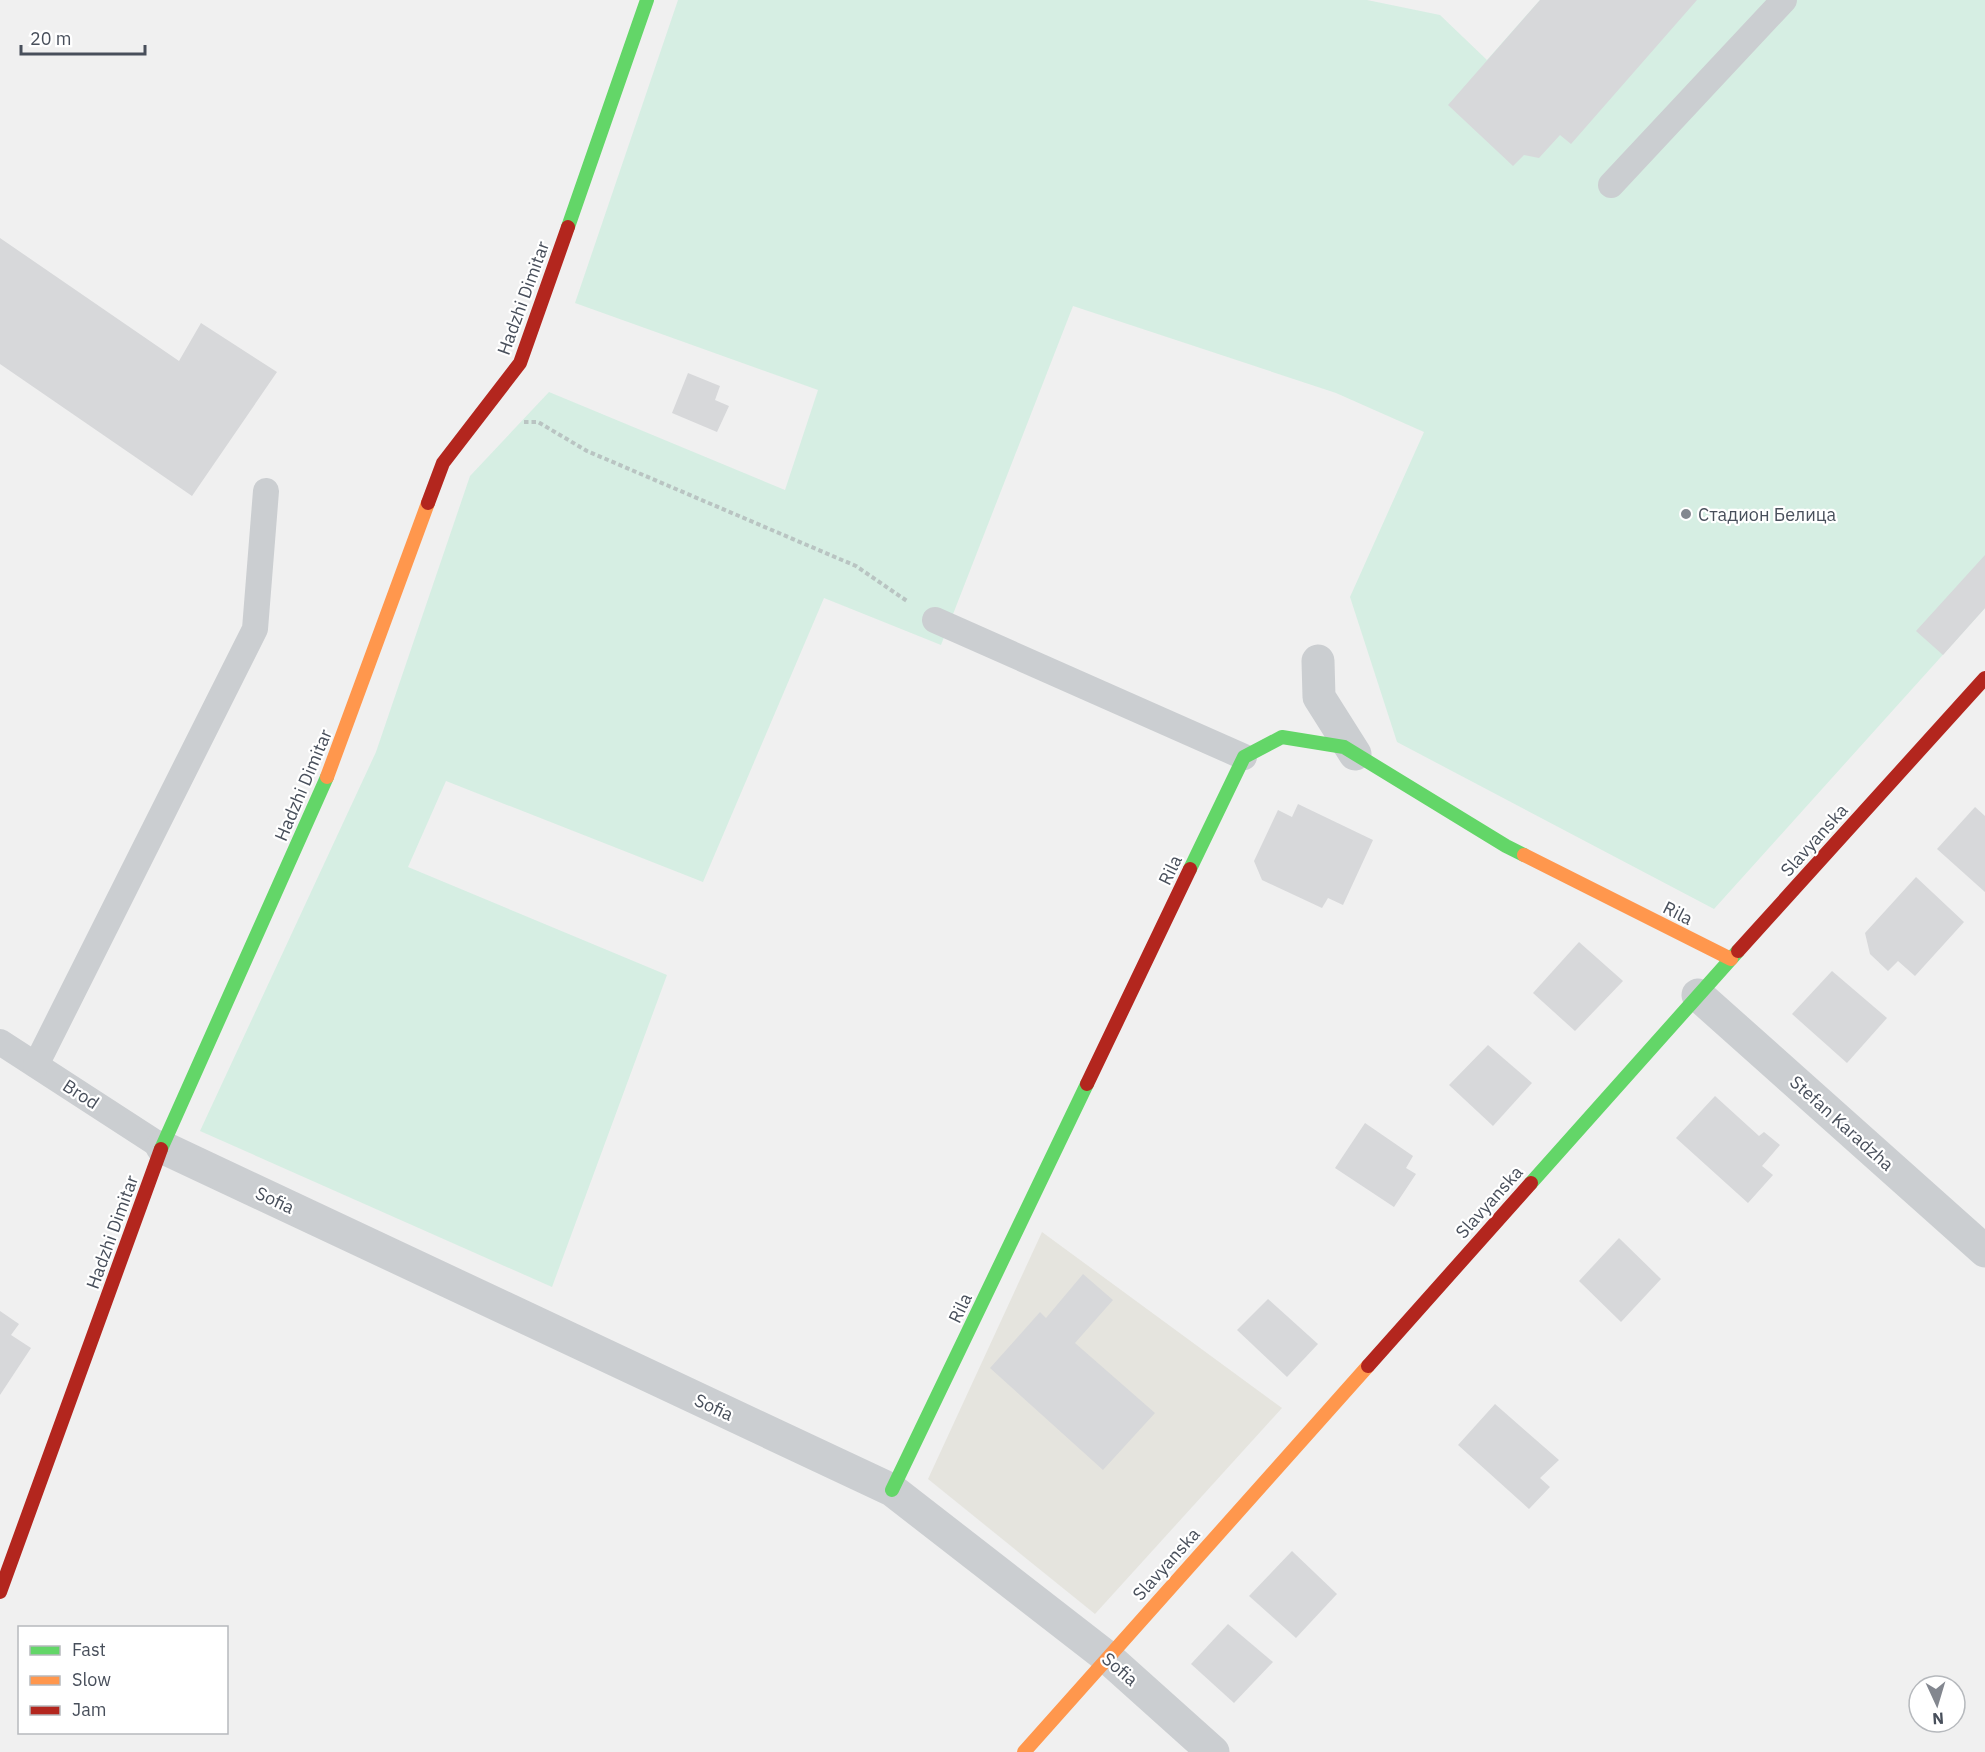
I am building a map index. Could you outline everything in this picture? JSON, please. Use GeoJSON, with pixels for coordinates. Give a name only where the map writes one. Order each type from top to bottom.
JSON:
{"type":"FeatureCollection","features":[{"type":"Feature","properties":{"kind":"street","name":"Hadzhi Dimitar"},"geometry":{"type":"LineString","coordinates":[[0,1592],[162,1147],[332,766],[443,463],[520,363],[647,0]]}},
{"type":"Feature","properties":{"kind":"street"},"geometry":{"type":"LineString","coordinates":[[1318,661],[1319,697],[1355,754]]}},
{"type":"Feature","properties":{"kind":"street","name":"Slavyanska"},"geometry":{"type":"LineString","coordinates":[[1024,1752],[1698,995],[1985,678]]}},
{"type":"Feature","properties":{"kind":"street","name":"Rila"},"geometry":{"type":"LineString","coordinates":[[892,1490],[1244,757],[1282,737],[1344,747],[1506,846],[1731,959]]}},
{"type":"Feature","properties":{"kind":"street","name":"Stefan Karadzha"},"geometry":{"type":"LineString","coordinates":[[1698,995],[1985,1251]]}},
{"type":"Feature","properties":{"kind":"street","name":"Sofia"},"geometry":{"type":"LineString","coordinates":[[162,1147],[892,1490],[1107,1657],[1213,1752]]}},
{"type":"Feature","properties":{"kind":"lane"},"geometry":{"type":"LineString","coordinates":[[1611,184],[1784,0]]}},
{"type":"Feature","properties":{"kind":"lane"},"geometry":{"type":"LineString","coordinates":[[36,1065],[255,629],[266,490]]}},
{"type":"Feature","properties":{"kind":"lane"},"geometry":{"type":"LineString","coordinates":[[935,620],[1244,757]]}},
{"type":"Feature","properties":{"kind":"lane","name":"Brod"},"geometry":{"type":"LineString","coordinates":[[0,1042],[162,1147]]}},
{"type":"Feature","properties":{"kind":"path"},"geometry":{"type":"LineString","coordinates":[[476,420],[538,422],[587,451],[856,566],[935,620]]}},
{"type":"Feature","properties":{"kind":"shaded area"},"geometry":{"type":"Polygon","coordinates":[[[1042,1232],[1282,1408],[1095,1614],[928,1479],[1042,1232]]]}},
{"type":"Feature","properties":{"kind":"green space"},"geometry":{"type":"Polygon","coordinates":[[[678,0],[1367,0],[1440,15],[1487,60],[1540,0],[1985,0],[1985,608],[1714,909],[1397,742],[1350,597],[1424,432],[1336,393],[1073,306],[941,645],[824,598],[703,882],[446,781],[408,867],[667,975],[552,1287],[200,1131],[376,752],[470,476],[549,392],[785,490],[818,390],[575,303],[678,0]]]}},
{"type":"Feature","properties":{"kind":"building"},"geometry":{"type":"Polygon","coordinates":[[[1540,0],[1697,0],[1571,144],[1560,135],[1539,158],[1524,155],[1513,166],[1448,105],[1540,0]]]}},
{"type":"Feature","properties":{"kind":"building"},"geometry":{"type":"Polygon","coordinates":[[[0,238],[179,361],[201,323],[277,372],[192,496],[0,364],[0,238]]]}},
{"type":"Feature","properties":{"kind":"building"},"geometry":{"type":"Polygon","coordinates":[[[688,373],[720,386],[715,400],[729,406],[717,432],[672,413],[688,373]]]}},
{"type":"Feature","properties":{"kind":"building"},"geometry":{"type":"Polygon","coordinates":[[[1985,555],[1985,608],[1943,655],[1916,631],[1985,555]]]}},
{"type":"Feature","properties":{"kind":"building"},"geometry":{"type":"Polygon","coordinates":[[[1298,804],[1373,840],[1343,905],[1328,898],[1322,908],[1262,880],[1254,861],[1278,810],[1292,817],[1298,804]]]}},
{"type":"Feature","properties":{"kind":"building"},"geometry":{"type":"Polygon","coordinates":[[[1975,807],[1985,816],[1985,892],[1937,849],[1975,807]]]}},
{"type":"Feature","properties":{"kind":"building"},"geometry":{"type":"Polygon","coordinates":[[[1916,877],[1964,922],[1915,976],[1898,961],[1888,971],[1870,954],[1865,933],[1916,877]]]}},
{"type":"Feature","properties":{"kind":"building"},"geometry":{"type":"Polygon","coordinates":[[[1579,942],[1623,981],[1575,1031],[1533,993],[1579,942]]]}},
{"type":"Feature","properties":{"kind":"building"},"geometry":{"type":"Polygon","coordinates":[[[1832,971],[1887,1018],[1847,1063],[1792,1014],[1832,971]]]}},
{"type":"Feature","properties":{"kind":"building"},"geometry":{"type":"Polygon","coordinates":[[[1488,1045],[1532,1083],[1493,1126],[1449,1085],[1488,1045]]]}},
{"type":"Feature","properties":{"kind":"building"},"geometry":{"type":"Polygon","coordinates":[[[1715,1096],[1759,1136],[1764,1132],[1780,1145],[1762,1166],[1773,1175],[1748,1203],[1676,1138],[1715,1096]]]}},
{"type":"Feature","properties":{"kind":"building"},"geometry":{"type":"Polygon","coordinates":[[[1365,1123],[1413,1156],[1406,1168],[1416,1174],[1394,1207],[1335,1168],[1365,1123]]]}},
{"type":"Feature","properties":{"kind":"building"},"geometry":{"type":"Polygon","coordinates":[[[1619,1238],[1661,1279],[1621,1322],[1579,1281],[1619,1238]]]}},
{"type":"Feature","properties":{"kind":"building"},"geometry":{"type":"Polygon","coordinates":[[[1083,1274],[1113,1300],[1075,1343],[1155,1413],[1103,1470],[990,1368],[1040,1312],[1046,1318],[1083,1274]]]}},
{"type":"Feature","properties":{"kind":"building"},"geometry":{"type":"Polygon","coordinates":[[[1268,1299],[1318,1344],[1287,1377],[1237,1330],[1268,1299]]]}},
{"type":"Feature","properties":{"kind":"building"},"geometry":{"type":"Polygon","coordinates":[[[0,1311],[19,1324],[11,1335],[31,1348],[0,1395],[0,1311]]]}},
{"type":"Feature","properties":{"kind":"building"},"geometry":{"type":"Polygon","coordinates":[[[1495,1404],[1559,1460],[1540,1478],[1550,1487],[1529,1509],[1458,1445],[1495,1404]]]}},
{"type":"Feature","properties":{"kind":"building"},"geometry":{"type":"Polygon","coordinates":[[[1292,1551],[1337,1594],[1296,1638],[1249,1596],[1292,1551]]]}},
{"type":"Feature","properties":{"kind":"building"},"geometry":{"type":"Polygon","coordinates":[[[1228,1624],[1273,1662],[1234,1703],[1191,1664],[1228,1624]]]}},
{"type":"Feature","properties":{"kind":"traffic: fast"},"geometry":{"type":"LineString","coordinates":[[568,227],[647,0]]}},
{"type":"Feature","properties":{"kind":"traffic: fast"},"geometry":{"type":"LineString","coordinates":[[1190,869],[1244,757],[1282,737],[1344,747],[1524,855]]}},
{"type":"Feature","properties":{"kind":"traffic: fast"},"geometry":{"type":"LineString","coordinates":[[161,1149],[327,777]]}},
{"type":"Feature","properties":{"kind":"traffic: fast"},"geometry":{"type":"LineString","coordinates":[[1531,1183],[1738,951]]}},
{"type":"Feature","properties":{"kind":"traffic: fast"},"geometry":{"type":"LineString","coordinates":[[892,1490],[1087,1084]]}},
{"type":"Feature","properties":{"kind":"traffic: slow"},"geometry":{"type":"LineString","coordinates":[[327,777],[428,503]]}},
{"type":"Feature","properties":{"kind":"traffic: slow"},"geometry":{"type":"LineString","coordinates":[[1524,855],[1731,959]]}},
{"type":"Feature","properties":{"kind":"traffic: slow"},"geometry":{"type":"LineString","coordinates":[[1024,1752],[1368,1366]]}},
{"type":"Feature","properties":{"kind":"traffic: jam"},"geometry":{"type":"LineString","coordinates":[[428,503],[443,463],[520,363],[568,227]]}},
{"type":"Feature","properties":{"kind":"traffic: jam"},"geometry":{"type":"LineString","coordinates":[[1738,951],[1985,678]]}},
{"type":"Feature","properties":{"kind":"traffic: jam"},"geometry":{"type":"LineString","coordinates":[[1087,1084],[1190,869]]}},
{"type":"Feature","properties":{"kind":"traffic: jam"},"geometry":{"type":"LineString","coordinates":[[0,1592],[161,1149]]}},
{"type":"Feature","properties":{"kind":"traffic: jam"},"geometry":{"type":"LineString","coordinates":[[1368,1366],[1531,1183]]}},
{"type":"Feature","properties":{"kind":"place","name":"Стадион Белица"},"geometry":{"type":"Point","coordinates":[1686,514]}}]}
